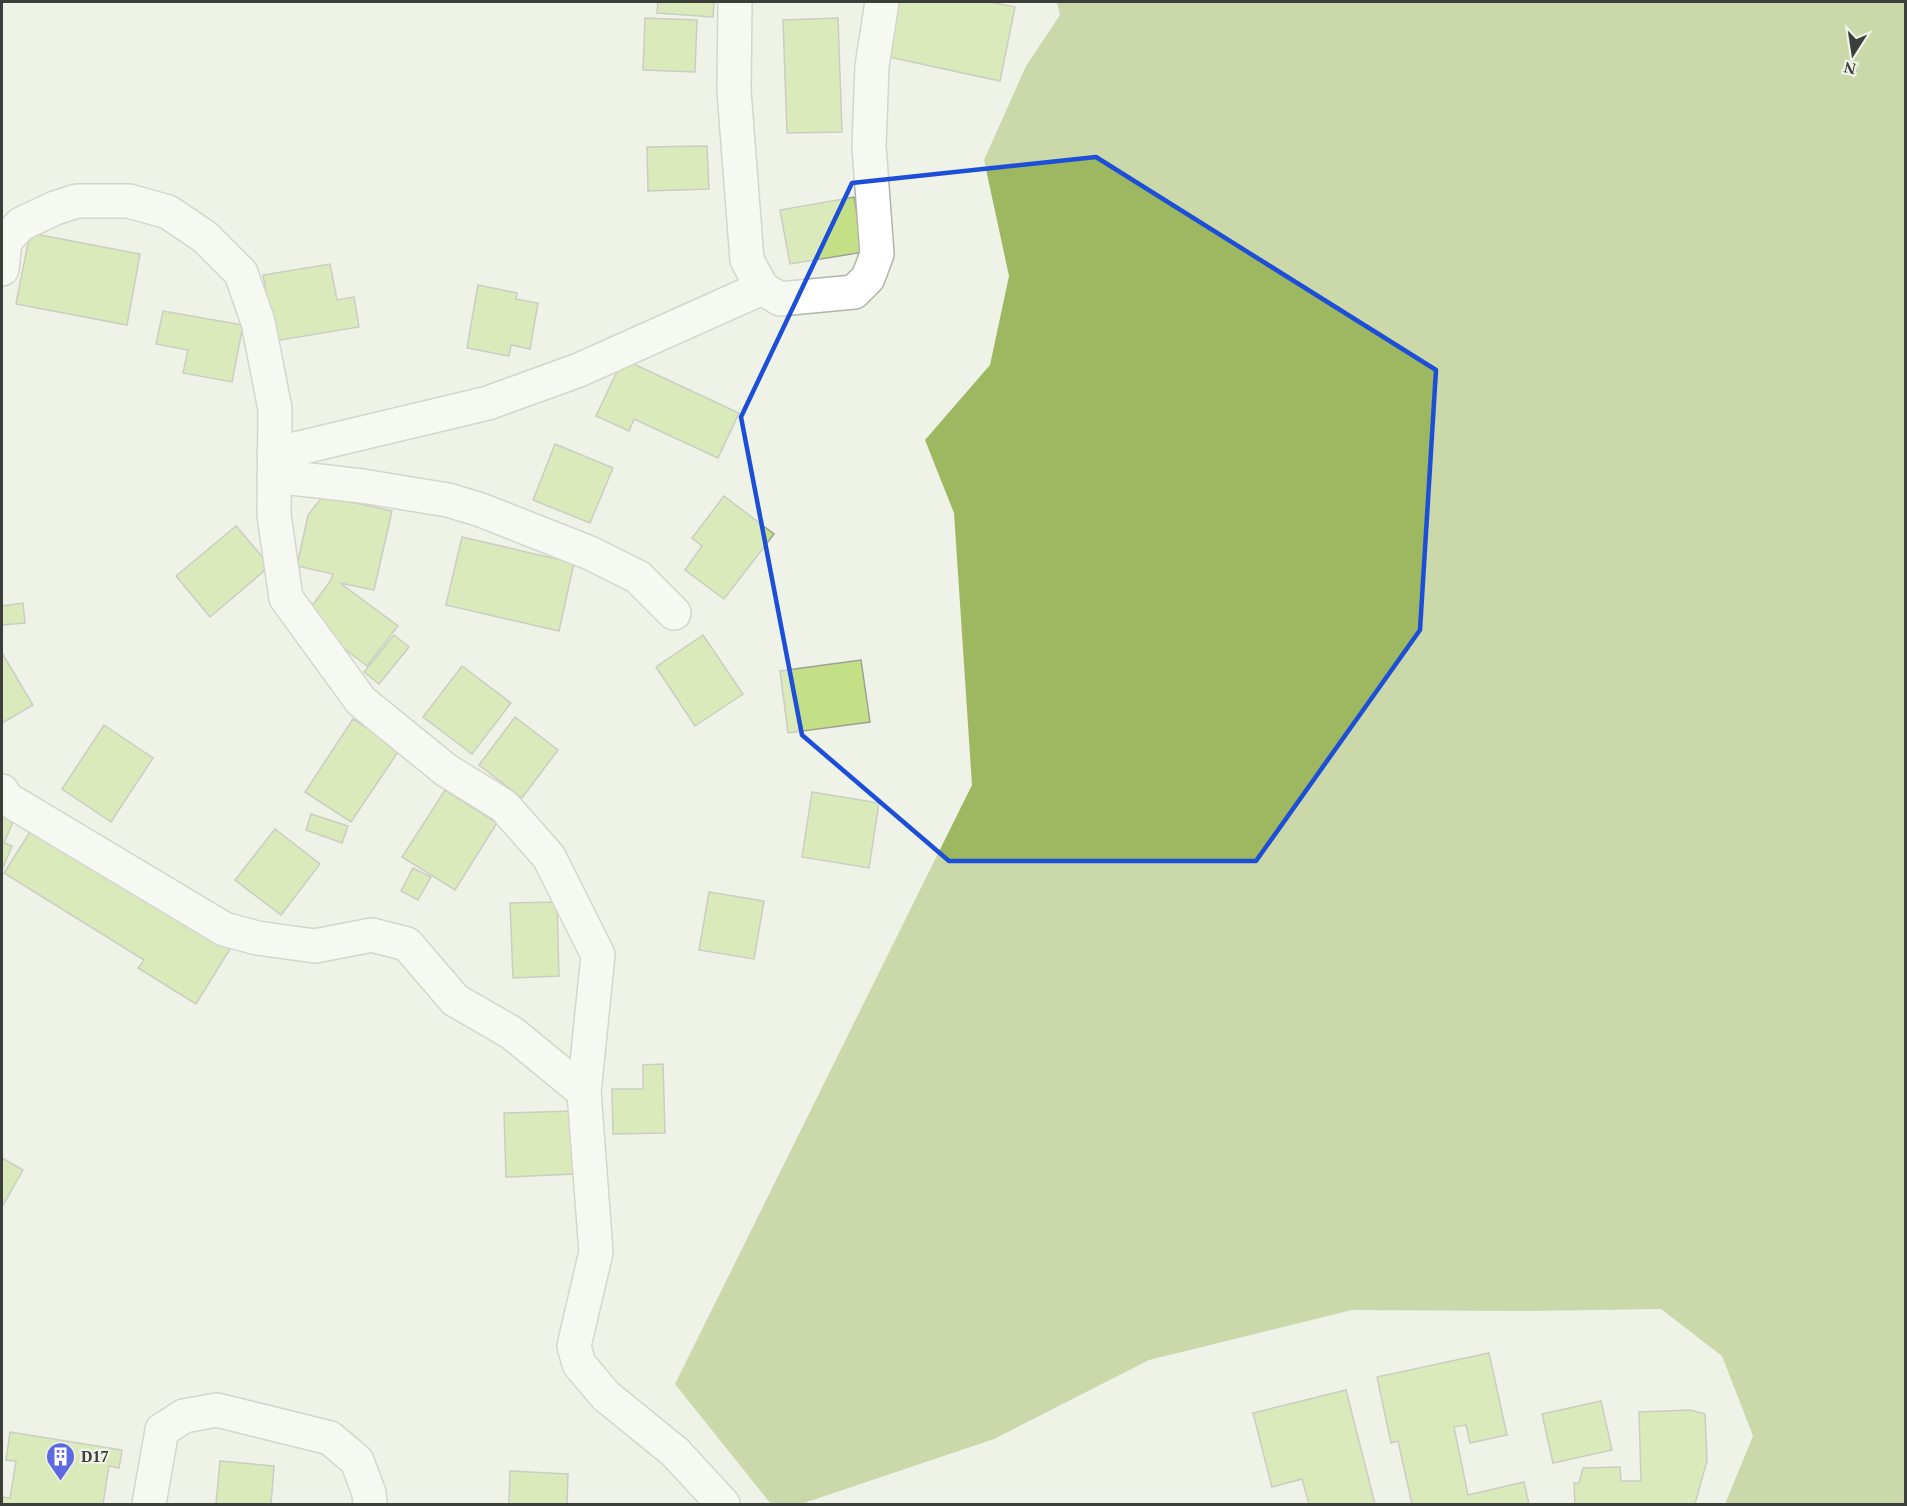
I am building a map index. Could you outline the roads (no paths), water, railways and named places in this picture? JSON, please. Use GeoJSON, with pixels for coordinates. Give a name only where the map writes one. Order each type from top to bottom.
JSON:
{"type":"FeatureCollection","features":[{"type":"Feature","properties":{"kind":"street"},"geometry":{"type":"LineString","coordinates":[[735,2],[734,91],[747,260],[762,288],[780,299],[854,292],[868,278],[877,254],[868,146],[872,66],[882,2]]}},
{"type":"Feature","properties":{"kind":"street"},"geometry":{"type":"LineString","coordinates":[[2,269],[5,241],[21,224],[55,208],[77,201],[129,201],[168,212],[205,237],[241,273],[258,322],[275,409],[274,515],[286,598],[361,701],[446,770],[504,806],[549,857],[598,955],[584,1092],[596,1252],[574,1346],[579,1364],[606,1396],[675,1452],[723,1504]]}},
{"type":"Feature","properties":{"kind":"street"},"geometry":{"type":"LineString","coordinates":[[274,465],[488,404],[579,370],[762,288]]}},
{"type":"Feature","properties":{"kind":"street"},"geometry":{"type":"LineString","coordinates":[[274,465],[362,486],[448,500],[482,510],[590,553],[638,576],[674,613]]}},
{"type":"Feature","properties":{"kind":"street"},"geometry":{"type":"LineString","coordinates":[[2,791],[7,799],[224,929],[257,938],[315,946],[372,935],[407,944],[455,1000],[512,1033],[584,1092]]}},
{"type":"Feature","properties":{"kind":"street"},"geometry":{"type":"LineString","coordinates":[[149,1504],[162,1430],[184,1416],[217,1410],[330,1438],[357,1461],[369,1493],[370,1504]]}},
{"type":"Feature","properties":{"kind":"place","name":"D17"},"geometry":{"type":"Point","coordinates":[60,1482]}}]}
